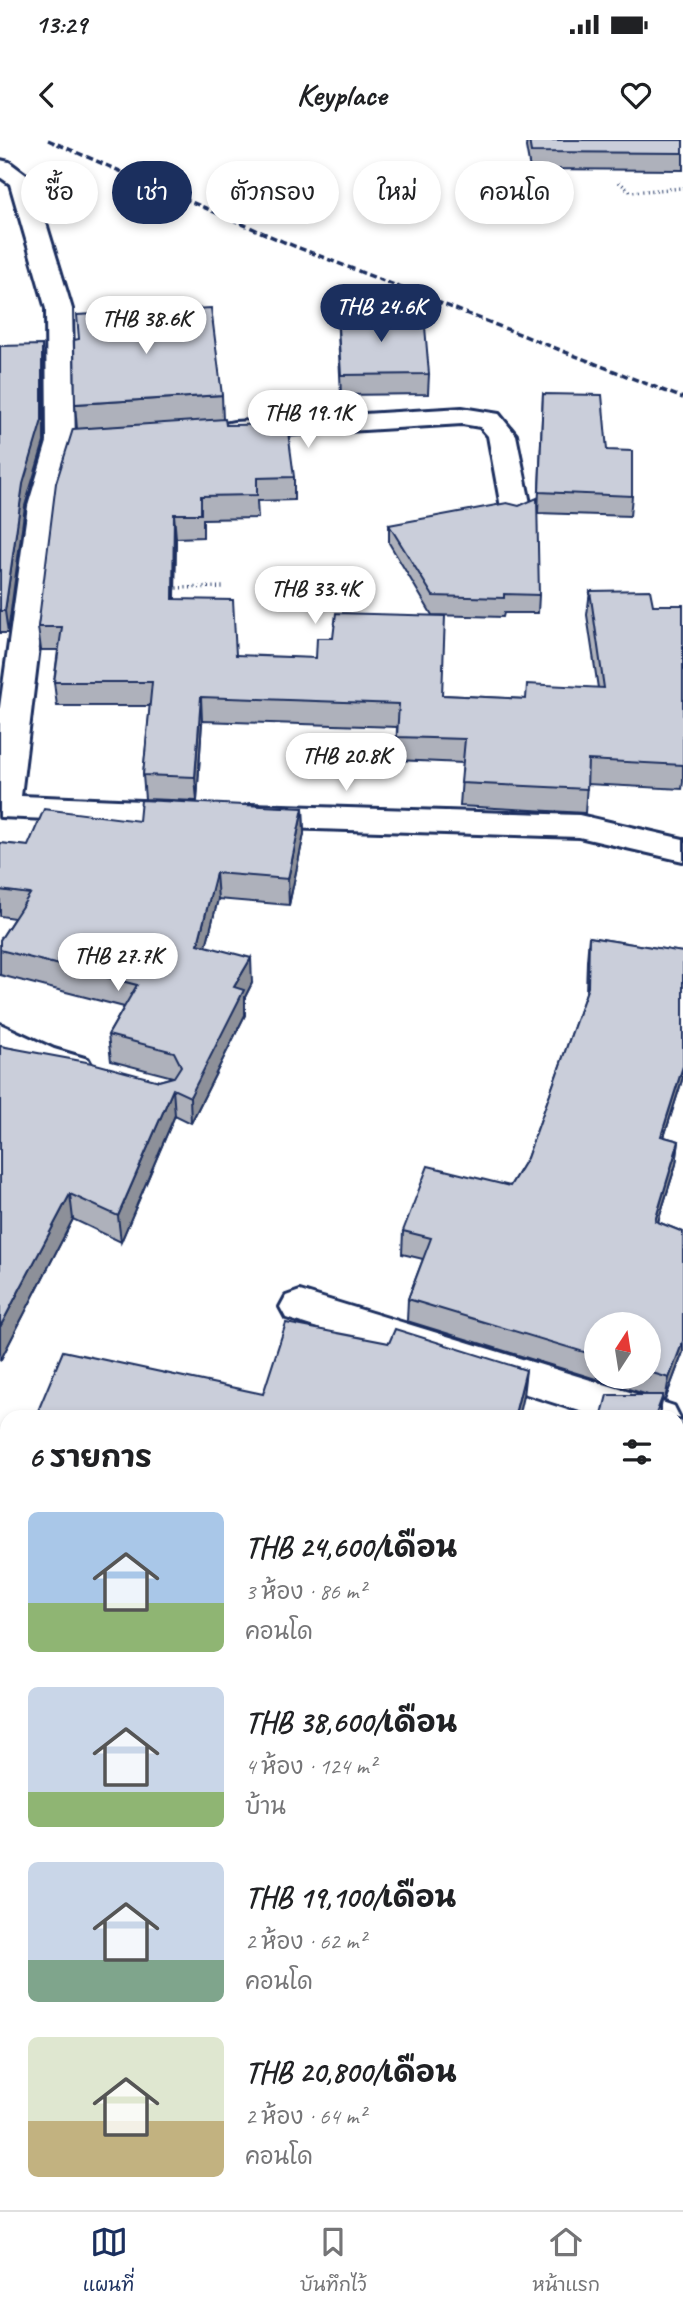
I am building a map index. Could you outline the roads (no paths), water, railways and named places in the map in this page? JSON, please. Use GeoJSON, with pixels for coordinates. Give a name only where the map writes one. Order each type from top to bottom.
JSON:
{"type":"FeatureCollection","features":[{"type":"Feature","properties":{"kind":"street"},"geometry":{"type":"LineString","coordinates":[[0,167],[21,180],[59,309],[75,441],[42,506],[1,806],[304,819],[579,826],[683,850]]}},
{"type":"Feature","properties":{"kind":"street"},"geometry":{"type":"LineString","coordinates":[[210,432],[462,416],[489,420],[502,435],[517,513]]}},
{"type":"Feature","properties":{"kind":"street"},"geometry":{"type":"LineString","coordinates":[[0,1037],[43,1060],[109,1077]]}},
{"type":"Feature","properties":{"kind":"street"},"geometry":{"type":"LineString","coordinates":[[300,1307],[633,1410]]}},
{"type":"Feature","properties":{"kind":"railway"},"geometry":{"type":"LineString","coordinates":[[48,140],[284,242],[683,398]]}}]}
